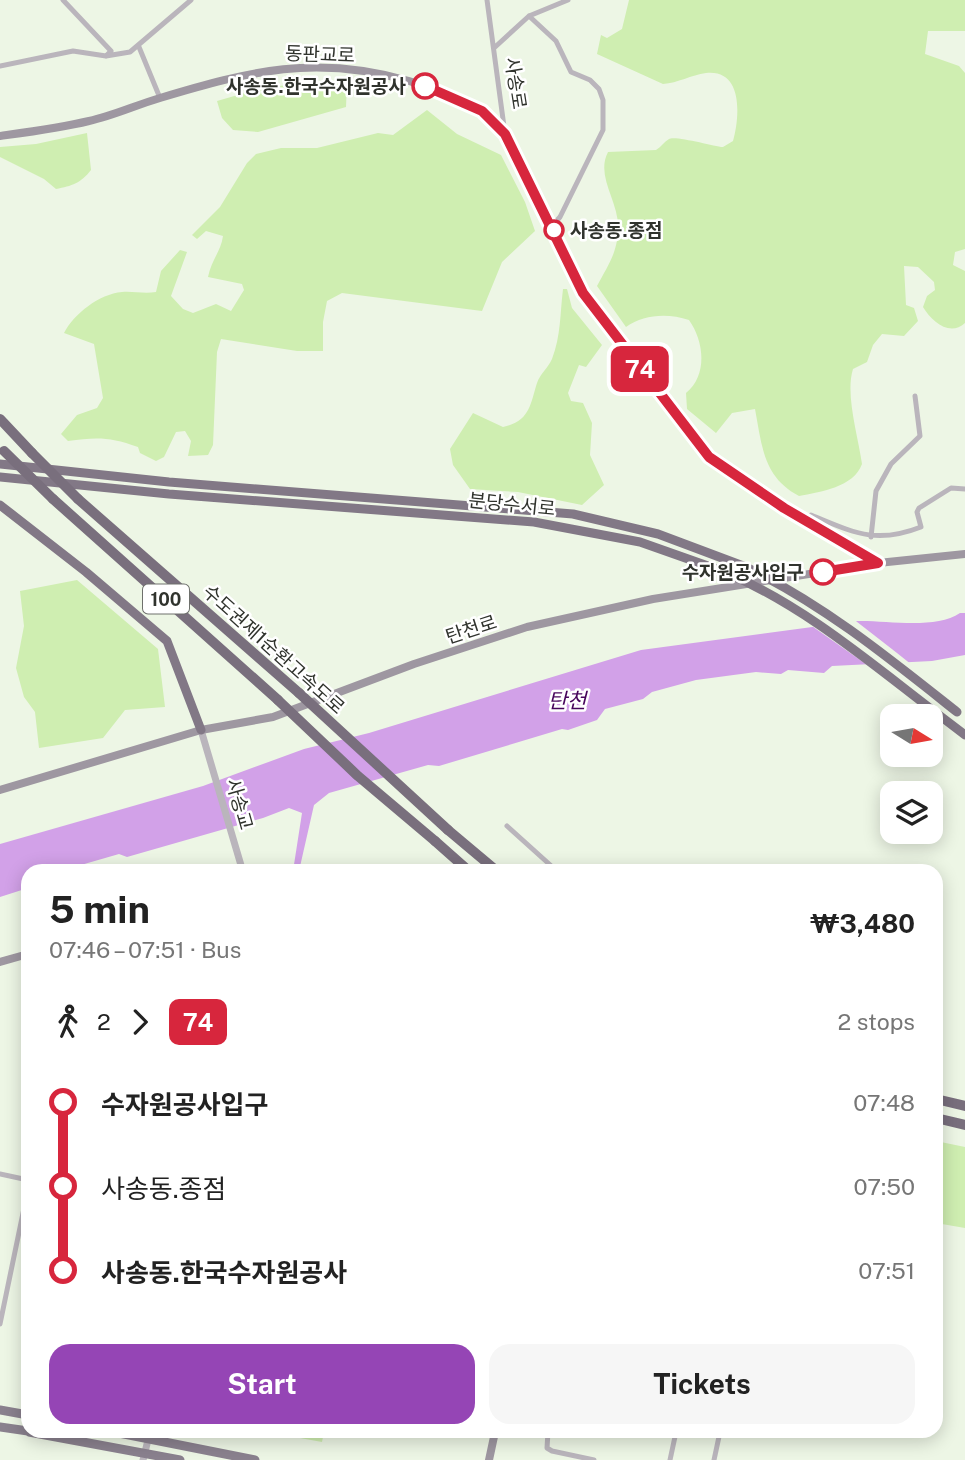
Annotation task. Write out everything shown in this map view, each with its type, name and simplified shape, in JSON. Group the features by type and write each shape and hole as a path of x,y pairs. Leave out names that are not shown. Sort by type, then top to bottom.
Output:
{"highway":[{"name":"수도권제1순환고속도로","path":"0,419 78,499 488,864"},
{"name":"수도권제1순환고속도로","path":"2,449 52,499 278,700 358,776 461,864"},
{"name":"분당수서로","path":"0,464 169,482 573,514 658,534 746,567 789,588 839,620 961,715"},
{"name":"분당수서로","path":"0,477 534,522 622,537 724,572 760,588 816,621 965,735"},
{"path":"0,505 86,572 167,641 201,730"},
{"path":"943,1101 965,1106"},
{"path":"943,1120 965,1125"}],"main road":[{"name":"동판교로","path":"0,136 90,121 160,98 278,68 345,68 385,74 433,88 482,111 505,134"},
{"name":"탄천로","path":"0,790 201,730 273,718 414,664 527,627 653,599 878,563 965,554"},
{"path":"0,962 21,956"},
{"path":"0,1410 21,1414"},
{"path":"0,1427 21,1430"},
{"path":"60,1438 144,1456 180,1460"},
{"path":"157,1438 255,1460"},
{"path":"489,1460 494,1438"}],"street":[{"path":"63,0 111,51 106,56"},
{"path":"0,66 73,51 106,56 130,52 191,0"},
{"name":"사송로","path":"487,0 505,134 583,293 594,309 709,457 784,508 878,563"},
{"path":"494,48 529,16 568,0"},
{"path":"529,16 556,41 572,72 590,80 599,89 603,100 603,130 560,217 552,226"},
{"path":"139,47 160,98"},
{"path":"871,537 876,491 891,464 919,439 915,396"},
{"path":"811,515 871,537 918,529 921,523 917,512 919,508 951,488 960,486 965,489"},
{"name":"사송교","path":"201,730 241,864"},
{"path":"507,827 549,864"},
{"path":"0,1174 21,1178"},
{"path":"0,1324 21,1223"},
{"path":"144,1456 148,1438"},
{"path":"548,1438 547,1448 552,1451 594,1460"},
{"path":"670,1460 675,1438"},
{"path":"714,1460 719,1438"}],"green space":[{"path":"629,0 965,0 965,31 928,31 925,54 959,66 965,73 965,249 955,252 953,265 965,271 965,323 953,329 942,326 931,318 923,307 927,296 935,290 934,282 918,267 904,266 906,305 914,308 918,321 904,336 882,334 873,345 867,362 853,369 851,403 862,464 852,478 835,487 799,496 778,480 766,459 755,409 732,413 716,433 687,409 686,393 693,386 701,368 698,338 689,320 656,316 640,319 626,327 597,286 614,253 618,230 618,220 604,171 608,152 656,150 672,138 723,147 733,141 737,119 736,96 727,78 706,73 663,84 597,54 601,35 607,38 622,29"},
{"path":"347,83 346,107 258,132 233,130 222,118 217,101 265,87"},
{"path":"427,110 457,134 501,155 525,202 535,231 502,262 482,311 342,293 327,301 323,322 323,351 297,351 221,339 217,352 213,445 208,455 188,456 191,441 185,431 176,432 164,457 156,461 140,453 138,447 128,444 103,439 68,441 61,434 77,415 97,408 103,398 94,344 64,333 88,306 113,294 156,292 161,271 180,250 187,252 171,296 183,309 193,313 216,304 231,311 244,290 242,284 208,277 223,236 206,231 197,239 192,235 220,207 247,163 256,154 281,148 317,148 378,133 393,135"},
{"path":"87,133 91,170 80,181 67,187 56,189 44,179 0,157 0,147 36,144"},
{"path":"563,289 567,289 572,308 602,345 586,367 579,365 568,393 571,401 583,403 592,423 590,455 604,485 582,505 518,492 470,489 453,465 450,449 473,413 503,427 519,421 524,416 538,380 555,350"},
{"path":"77,580 158,649 165,707 125,710 103,738 39,748 35,712 24,697 16,668 24,626 20,591"},
{"path":"943,1142 965,1147 965,1228 943,1224"},
{"path":"300,1438 323,1438 322,1442"}],"water":[{"name":"탄천","path":"965,613 965,655 932,661 832,666 824,673 788,670 781,674 756,672 696,680 605,709 597,720 568,730 562,729 439,766 428,765 329,793 314,805 301,864 294,864 302,813 289,808 127,857 119,854 84,864 21,864 21,890 0,897 0,844 203,786 304,749 369,733 641,650 857,621 924,623"}],"pier":[{"path":"852,618 912,665 870,667 809,624"}],"bus line":[{"name":"74","path":"425,86 482,111 505,134 541,201 583,293 709,457 733,476 784,508 878,563 823,572"}],"place":[{"name":"사송동.한국수자원공사","path":"425,86"},
{"name":"사송동.종점","path":"554,230"},
{"name":"수자원공사입구","path":"823,572"}]}
